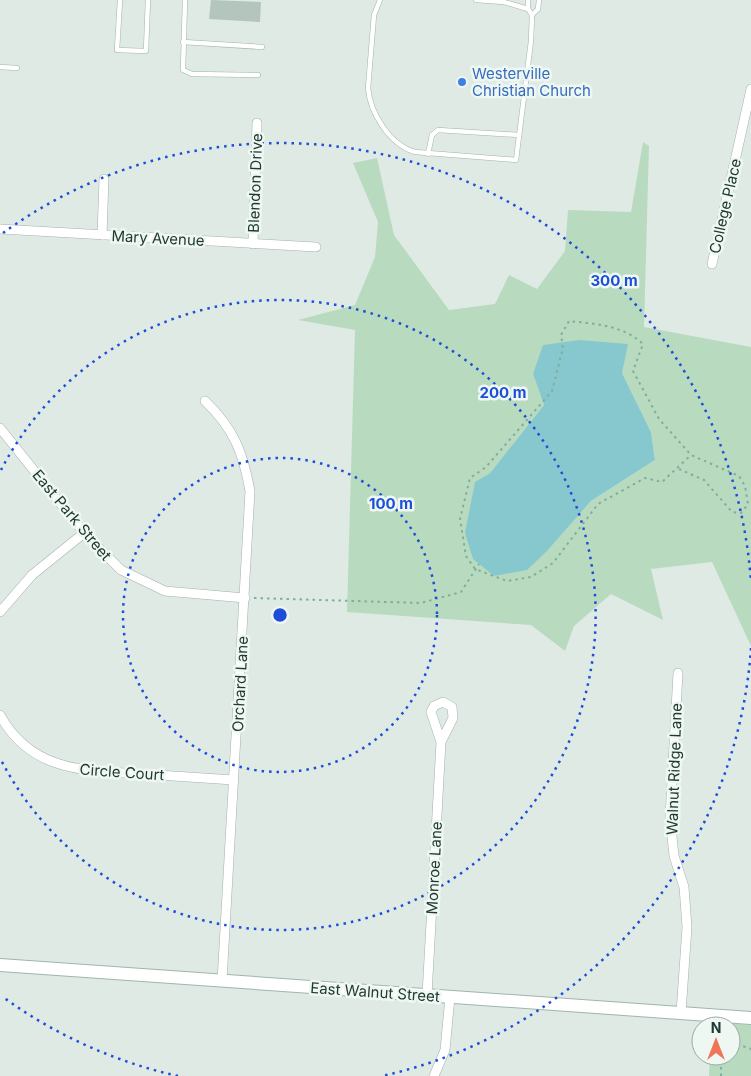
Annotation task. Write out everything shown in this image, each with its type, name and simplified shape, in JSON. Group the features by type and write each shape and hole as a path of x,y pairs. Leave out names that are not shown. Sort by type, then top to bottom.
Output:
{"main road":[{"name":"East Walnut Street","path":"0,966 751,1018"}],"street":[{"name":"College Place","path":"712,264 751,89"},
{"name":"Blendon Drive","path":"253,244 258,123"},
{"path":"102,235 104,179"},
{"name":"Mary Avenue","path":"0,229 316,247"},
{"name":"Orchard Lane","path":"205,401 220,416 235,436 245,463 250,491 222,981"},
{"name":"East Park Street","path":"0,428 84,532 121,570 149,585 180,594 245,598"},
{"path":"0,612 32,575 84,532"},
{"name":"Walnut Ridge Lane","path":"678,673 670,817 674,856 684,887 688,928 681,1012"},
{"name":"Circle Court","path":"0,715 16,738 30,751 53,763 82,771 234,780"},
{"name":"Monroe Lane","path":"427,995 441,742"},
{"path":"434,1076 446,1050 450,997"}],"lane":[{"path":"120,0 117,50 146,51 148,0"},
{"path":"185,0 183,70 192,74 258,75"},
{"path":"380,0 374,15 369,98 388,133 402,149 428,154 516,160 531,41 532,15 528,9 528,0"},
{"path":"476,0 504,2 528,9"},
{"path":"532,15 538,9 539,0"},
{"path":"183,42 262,47"},
{"path":"0,67 17,68"},
{"path":"428,154 432,135 438,130 519,135"}],"path":[{"path":"679,469 704,480 732,512 741,513 748,504 745,486 739,476 691,455 658,419 633,371 643,344 634,335 601,324 569,321 561,335 563,348 552,390 486,467 470,478 460,519 466,556 475,569 507,581 531,577 553,563 598,504 645,478 662,482 691,455"},
{"path":"245,598 421,603 461,592 479,564"}],"green space":[{"path":"643,142 649,146 644,327 751,347 751,646 712,562 651,569 663,620 611,594 574,626 565,651 531,625 347,612 355,330 298,320 355,305 375,257 378,222 353,163 377,158 394,235 449,310 495,304 509,275 537,289 565,251 568,210 631,212","holes":["622,373 651,432 655,460 591,501 548,550 475,483 490,473 544,405 533,374"]},
{"path":"741,1024 751,1025 751,1076 709,1076 710,1066 741,1066"}],"water":[{"path":"579,340 628,344 622,373 651,432 655,460 591,501 548,550 527,570 494,576 473,559 465,533 475,482 490,473 544,405 533,374 543,345"}],"building":[{"path":"211,0 261,2 260,22 209,19"}],"place":[{"name":"Westerville Christian Church","path":"462,82"}]}
